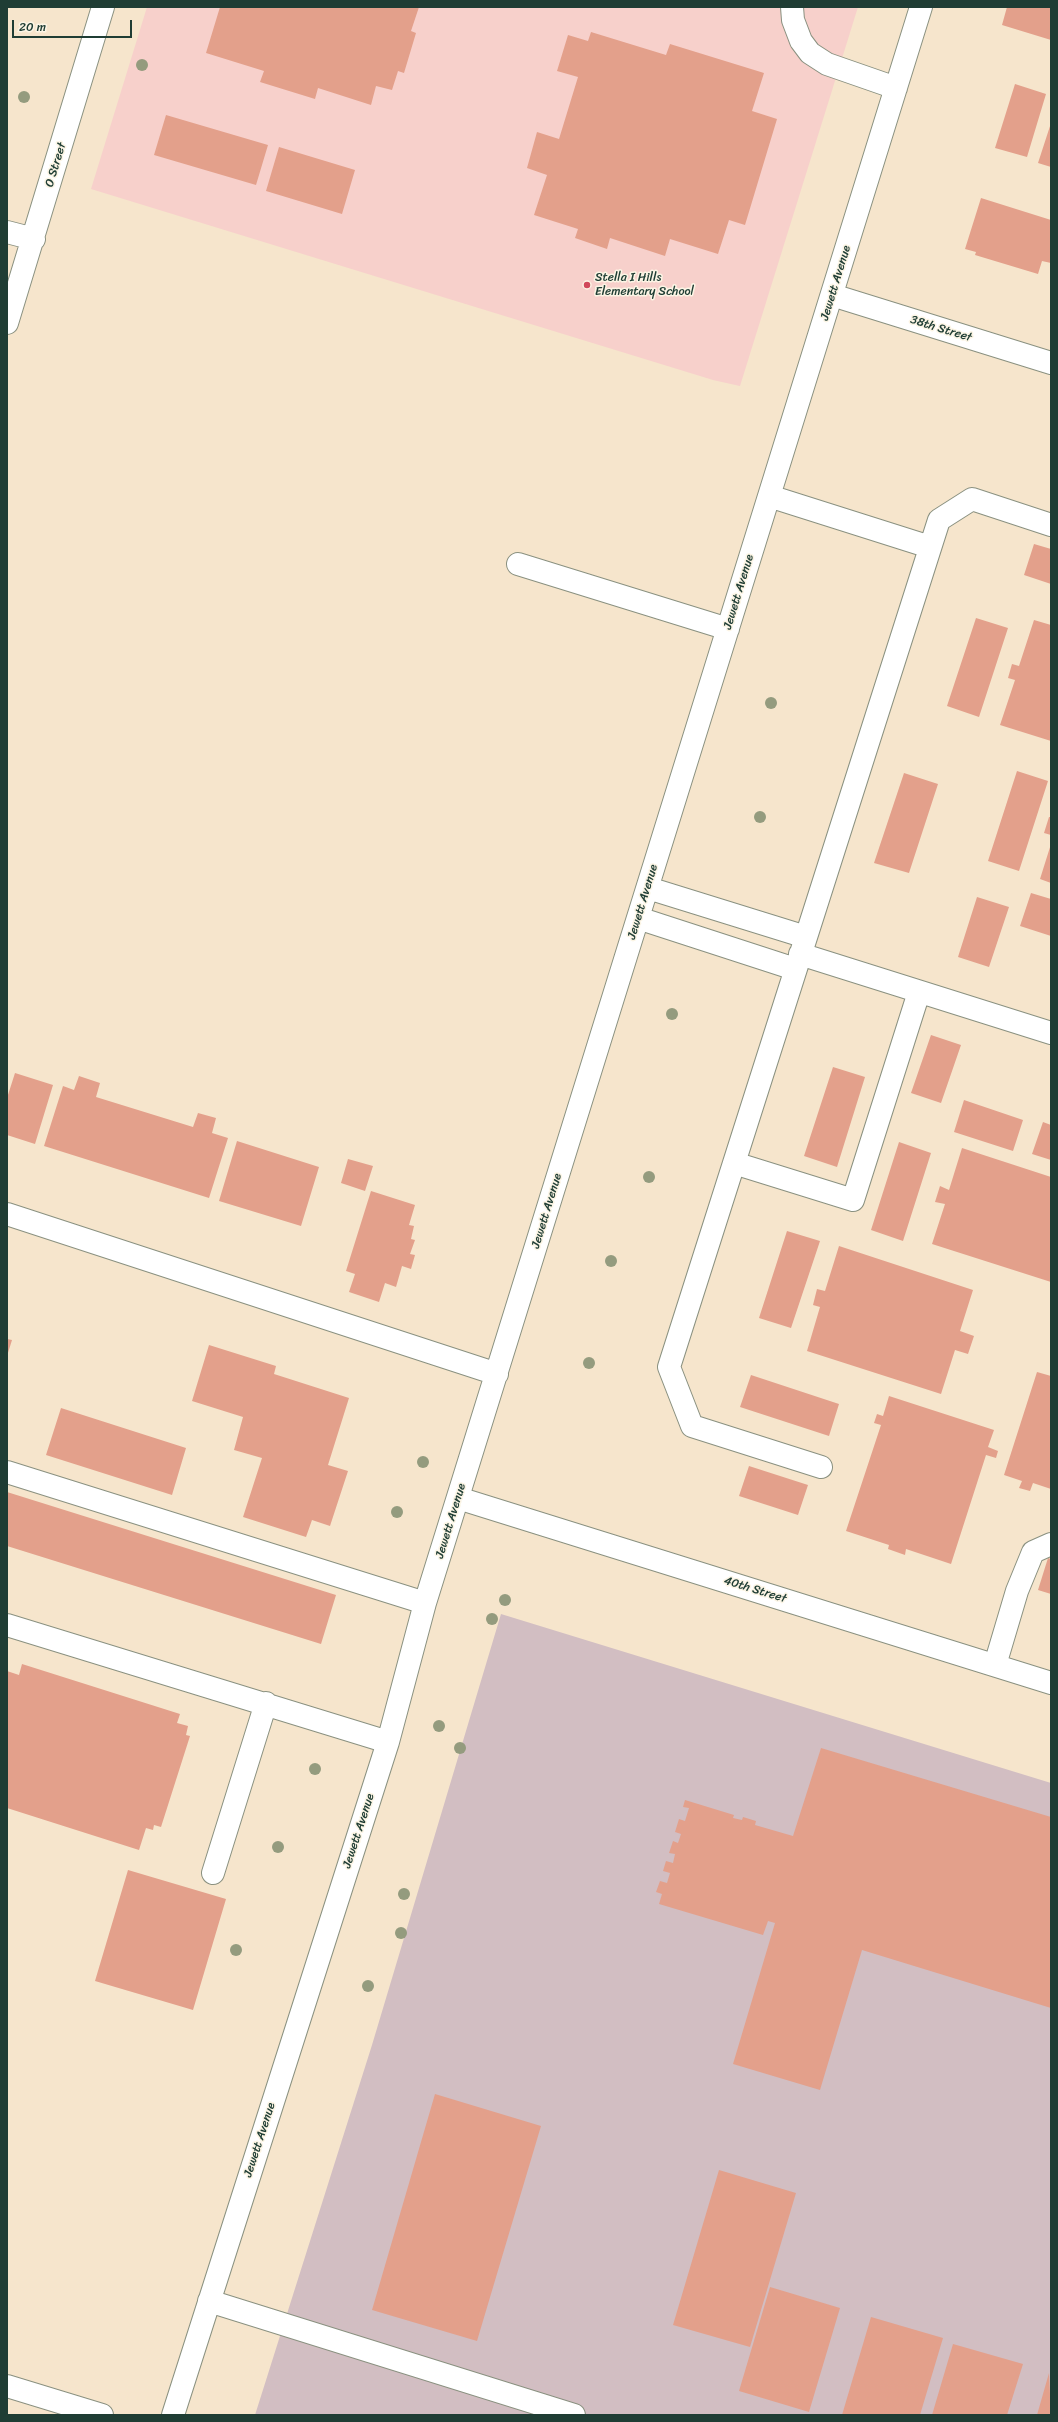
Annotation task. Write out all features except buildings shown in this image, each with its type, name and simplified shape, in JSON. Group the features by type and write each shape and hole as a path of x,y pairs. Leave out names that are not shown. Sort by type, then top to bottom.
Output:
{"street":[{"name":"O Street","path":"7,323 34,239 103,7"},
{"path":"792,7 792,20 801,41 810,53 827,64 896,88"},
{"name":"Jewett Avenue","path":"173,2415 388,1742 425,1603 921,7"},
{"path":"7,232 34,239"},
{"name":"38th Street","path":"832,295 1051,363"},
{"path":"769,496 930,547"},
{"path":"821,1467 692,1426 669,1368 939,520 972,499 1051,525"},
{"path":"518,564 728,630"},
{"path":"648,888 800,953 1051,1033"},
{"path":"638,918 800,953"},
{"path":"734,1163 853,1200 919,992"},
{"path":"7,1214 497,1374"},
{"path":"7,1472 425,1603"},
{"name":"40th Street","path":"458,1498 1051,1683"},
{"path":"995,1665 1032,1552 1051,1544"},
{"path":"7,1625 388,1742"},
{"path":"213,1874 266,1704"},
{"path":"209,2301 574,2415"},
{"path":"7,2386 102,2415"}],"shaded area":[{"name":"Stella I Hills Elementary School","path":"147,7 858,7 740,386 713,380 91,189"},
{"path":"501,1614 1051,1783 1051,2415 255,2415 372,2045"}],"place":[{"name":"Stella I Hills Elementary School","path":"587,285"}]}
